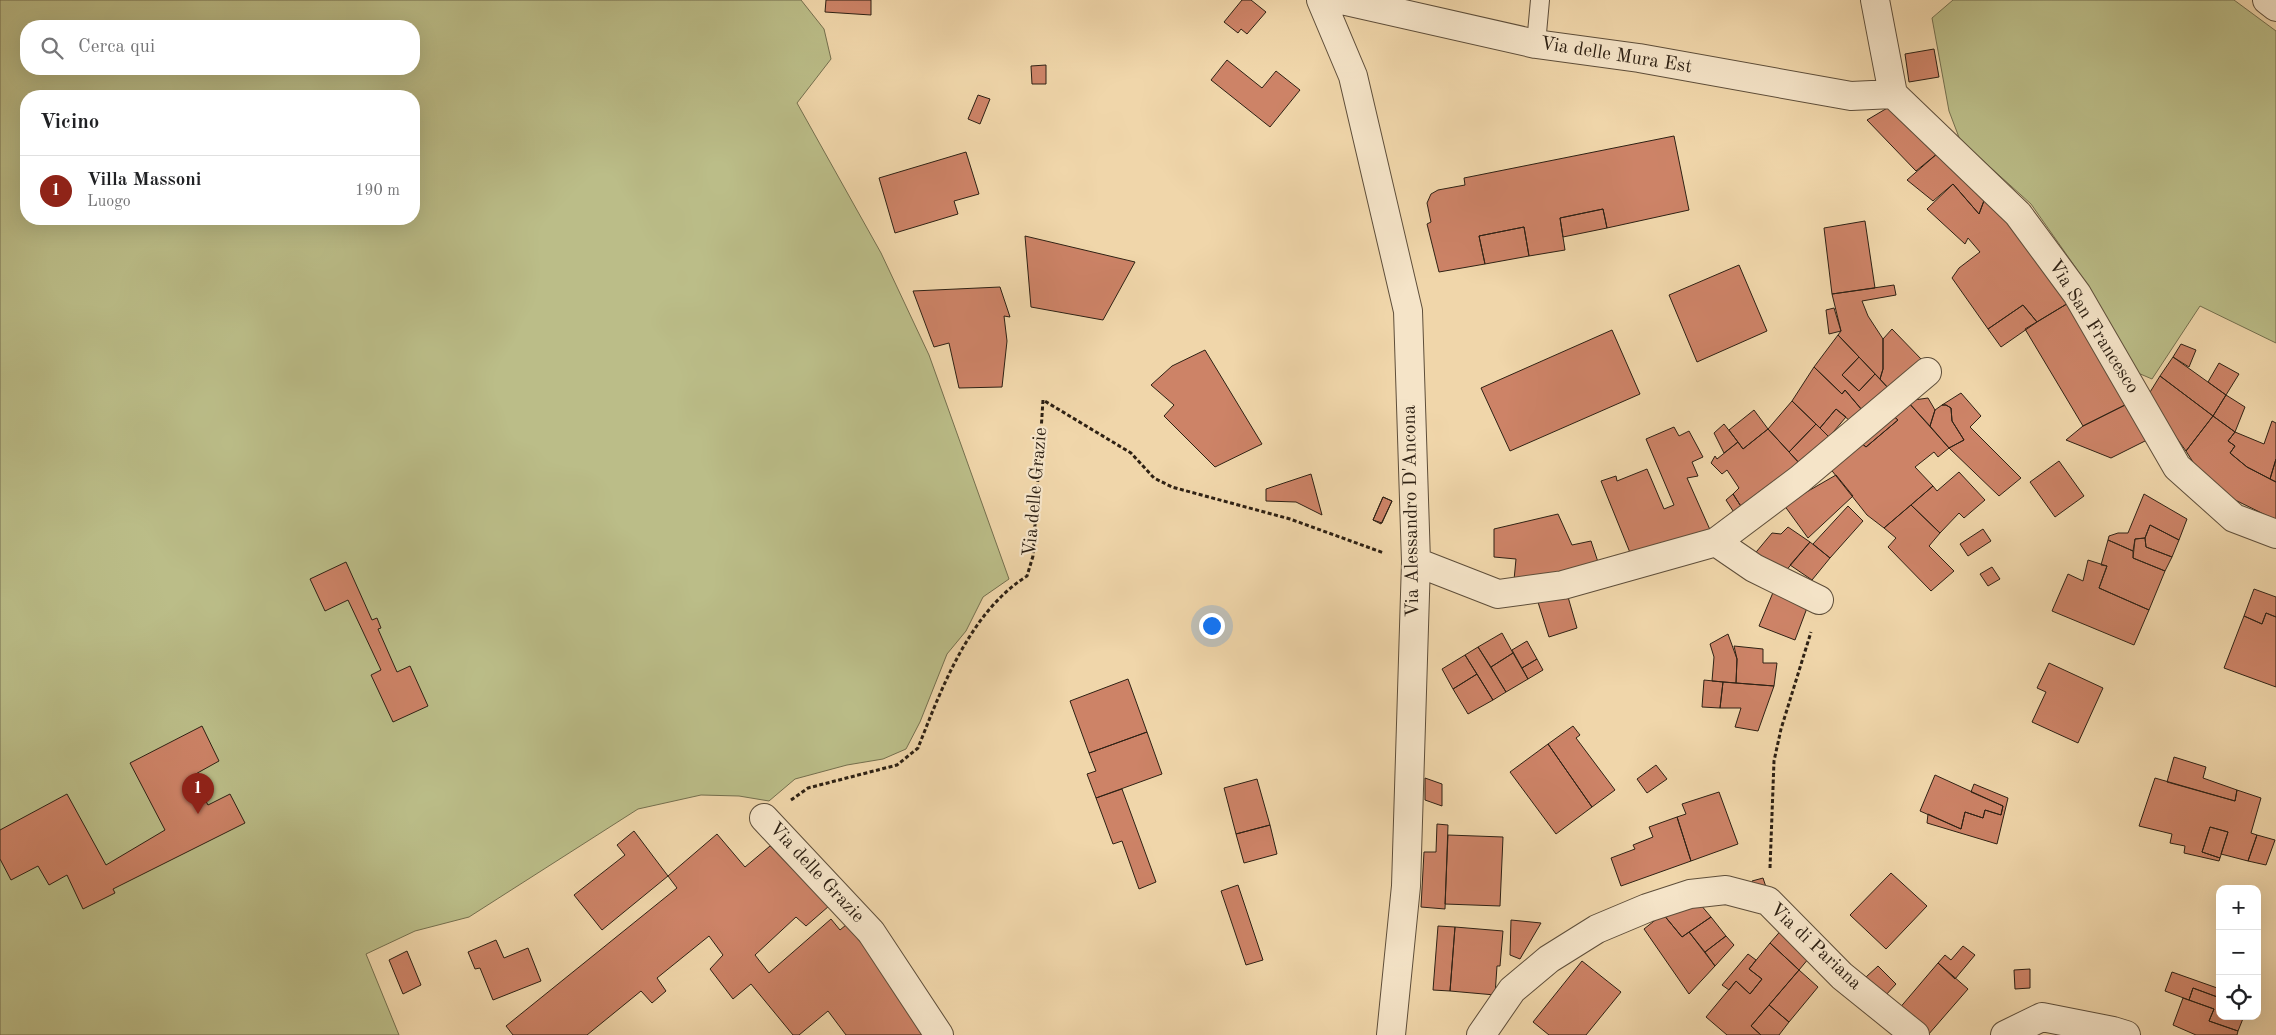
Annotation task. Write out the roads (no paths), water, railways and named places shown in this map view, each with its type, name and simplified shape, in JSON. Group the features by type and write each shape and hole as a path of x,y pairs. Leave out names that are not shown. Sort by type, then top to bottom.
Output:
{"street":[{"name":"Via Alessandro D'Ancona","path":"1320,0 1353,76 1408,311 1416,562 1406,886 1391,1035"},
{"name":"Via delle Mura Est","path":"1342,0 1536,44 1639,58 1851,96 1893,94"},
{"path":"1875,0 1893,94"},
{"path":"2267,0 2276,6"},
{"name":"Via San Francesco","path":"1893,94 2018,214 2077,294 2177,467 2234,518 2276,534"},
{"path":"1416,562 1498,594 1563,585 1716,542 1800,480 1928,372"},
{"path":"1716,542 1754,568 1819,600"},
{"name":"Via delle Grazie","path":"764,818 871,932 939,1035"},
{"name":"Via di Pariana","path":"1481,1035 1512,990 1549,959 1597,929 1647,908 1690,894 1726,890 1768,901 1842,976 1915,1035"},
{"path":"2005,1035 2042,1017 2126,1035"}],"lane":[{"path":"1536,44 1540,0"}],"place":[{"name":"Villa Massoni","path":"198,814"}]}
